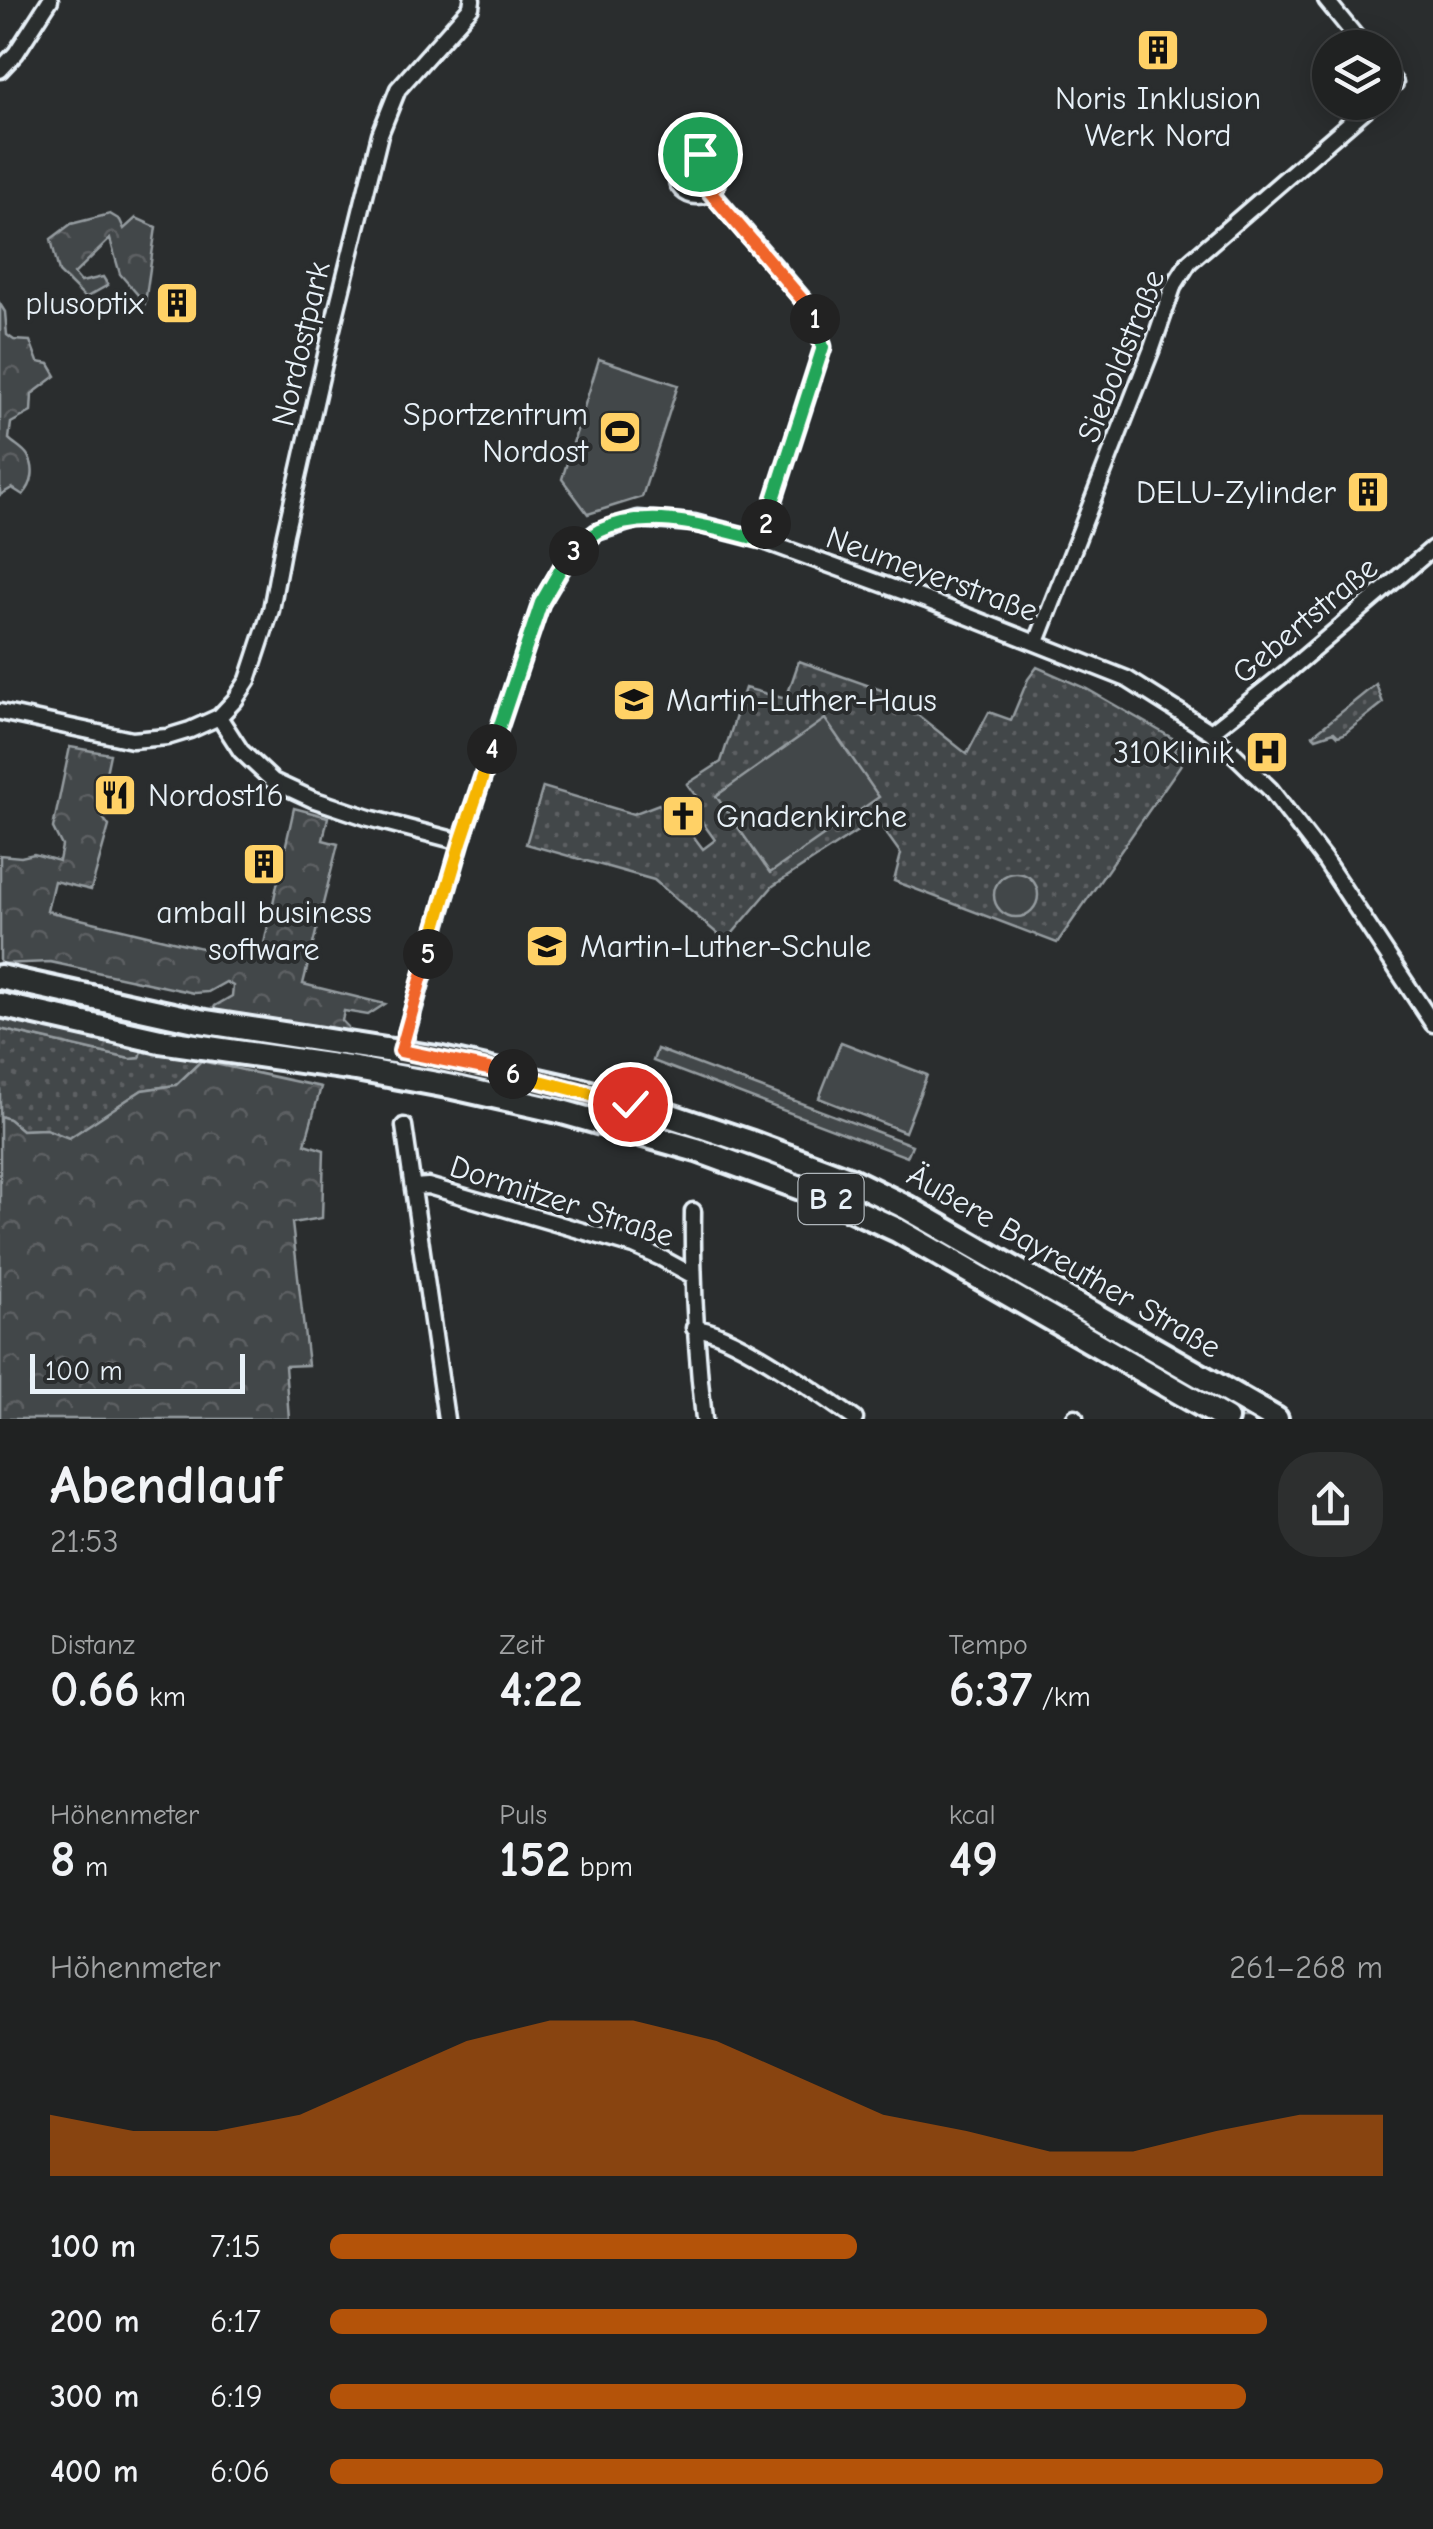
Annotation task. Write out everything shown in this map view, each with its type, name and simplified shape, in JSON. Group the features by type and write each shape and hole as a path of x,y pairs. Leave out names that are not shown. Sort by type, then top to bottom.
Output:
{"main road":[{"name":"Äußere Bayreuther Straße","path":"0,977 200,1021 401,1051 527,1077 630,1104 752,1143 850,1180 940,1224 1276,1419"},
{"name":"Äußere Bayreuther Straße","path":"0,1005 160,1042 396,1076 556,1110 697,1150 826,1197 897,1230 1226,1419"}],"street":[{"path":"0,70 16,53 50,0"},
{"name":"Nordostpark","path":"0,712 132,740 167,738 218,717 235,700 248,680 271,610 323,367 380,134 398,89 470,8 472,0"},
{"path":"1326,0 1350,30"},
{"name":"Sieboldstraße","path":"1036,642 1173,287 1189,262 1353,120"},
{"path":"710,192 812,311 823,347 761,540"},
{"name":"Neumeyerstraße","path":"396,1076 461,842 541,603 568,556 597,532 638,519 694,523 761,540 1036,642 1127,679 1211,732 1270,789 1324,859 1433,1024"},
{"name":"Gebertstraße","path":"1211,732 1433,548"},
{"path":"218,717 241,751 273,781 369,818 461,842"},
{"path":"404,1126 446,1419"},
{"name":"Dormitzer Straße","path":"414,1187 428,1186 634,1246 692,1275"},
{"path":"693,1211 694,1328 704,1419"},
{"path":"694,1328 712,1331 743,1348 855,1419"}],"green space":[{"path":"110,214 120,220 124,229 136,218 156,227 145,303 120,274 110,239 74,274 81,282 103,277 108,285 85,298 59,272 51,239 71,224"},
{"path":"0,304 5,312 7,335 14,340 30,341 38,362 49,364 56,376 32,394 31,412 11,423 9,439 26,454 33,471 23,495 12,488 0,495"},
{"name":"Sportzentrum Nordost","path":"599,359 678,385 642,497 588,514 562,479"},
{"path":"799,661 890,693 967,754 989,712 1011,720 1037,667 1087,689 1179,742 1174,752 1184,760 1057,943 894,881 901,854 876,819 773,886 726,941 654,880 526,844 543,787 633,814 659,804 675,826 682,821 703,849 715,840 695,812 703,806 687,784 721,762 745,688 786,699"},
{"path":"1376,684 1383,703 1344,734 1338,736 1334,732 1316,738 1313,735"},
{"path":"825,719 879,797 770,873 716,796"},
{"path":"70,747 110,754 98,811 109,826 91,890 54,881 47,911 260,962 294,808 328,817 323,840 338,844 303,984 385,1004 368,1015 344,1011 342,1021 348,1031 339,1036 212,1012 232,996 233,986 226,982 208,992 194,993 50,962 0,964 0,855 34,854 59,861 62,846 53,828"},
{"path":"1016,873 1032,879 1038,895 1032,911 1016,917 1000,911 994,895 1000,879"},
{"path":"0,984 306,1048 182,1037 0,998"},
{"path":"0,1016 142,1050 140,1058 130,1059 0,1029"},
{"path":"0,1029 130,1059 140,1058 142,1050 201,1061 176,1085 142,1090 69,1139 46,1129 22,1130 0,1116"},
{"path":"841,1042 927,1075 905,1132 819,1098"},
{"path":"657,1049 912,1145 907,1157 653,1061"},
{"path":"201,1061 321,1087 305,1144 324,1150 322,1218 292,1223 308,1365 285,1366 289,1419 0,1419 0,1116 22,1130 46,1129 69,1138 142,1090 176,1085"},
{"path":"443,1066 660,1120 872,1198 1261,1419 1241,1419 933,1242 866,1208 441,1077"}],"place":[{"name":"Noris Inklusion Werk Nord","path":"1158,50"},
{"name":"plusoptix","path":"177,303"},
{"name":"Sportzentrum Nordost","path":"620,432"},
{"name":"DELU-Zylinder","path":"1368,492"},
{"name":"Martin-Luther-Haus","path":"634,700"},
{"name":"310Klinik","path":"1267,752"},
{"name":"Nordost16","path":"115,795"},
{"name":"Gnadenkirche","path":"683,816"},
{"name":"amball business software","path":"264,864"},
{"name":"Martin-Luther-Schule","path":"547,946"}],"route":[{"path":"630,1104 527,1077 401,1051 461,842 541,603 568,556 597,532 638,519 694,523 761,540 823,347 812,311 710,192 719,178 718,169 710,158 700,154"}]}
